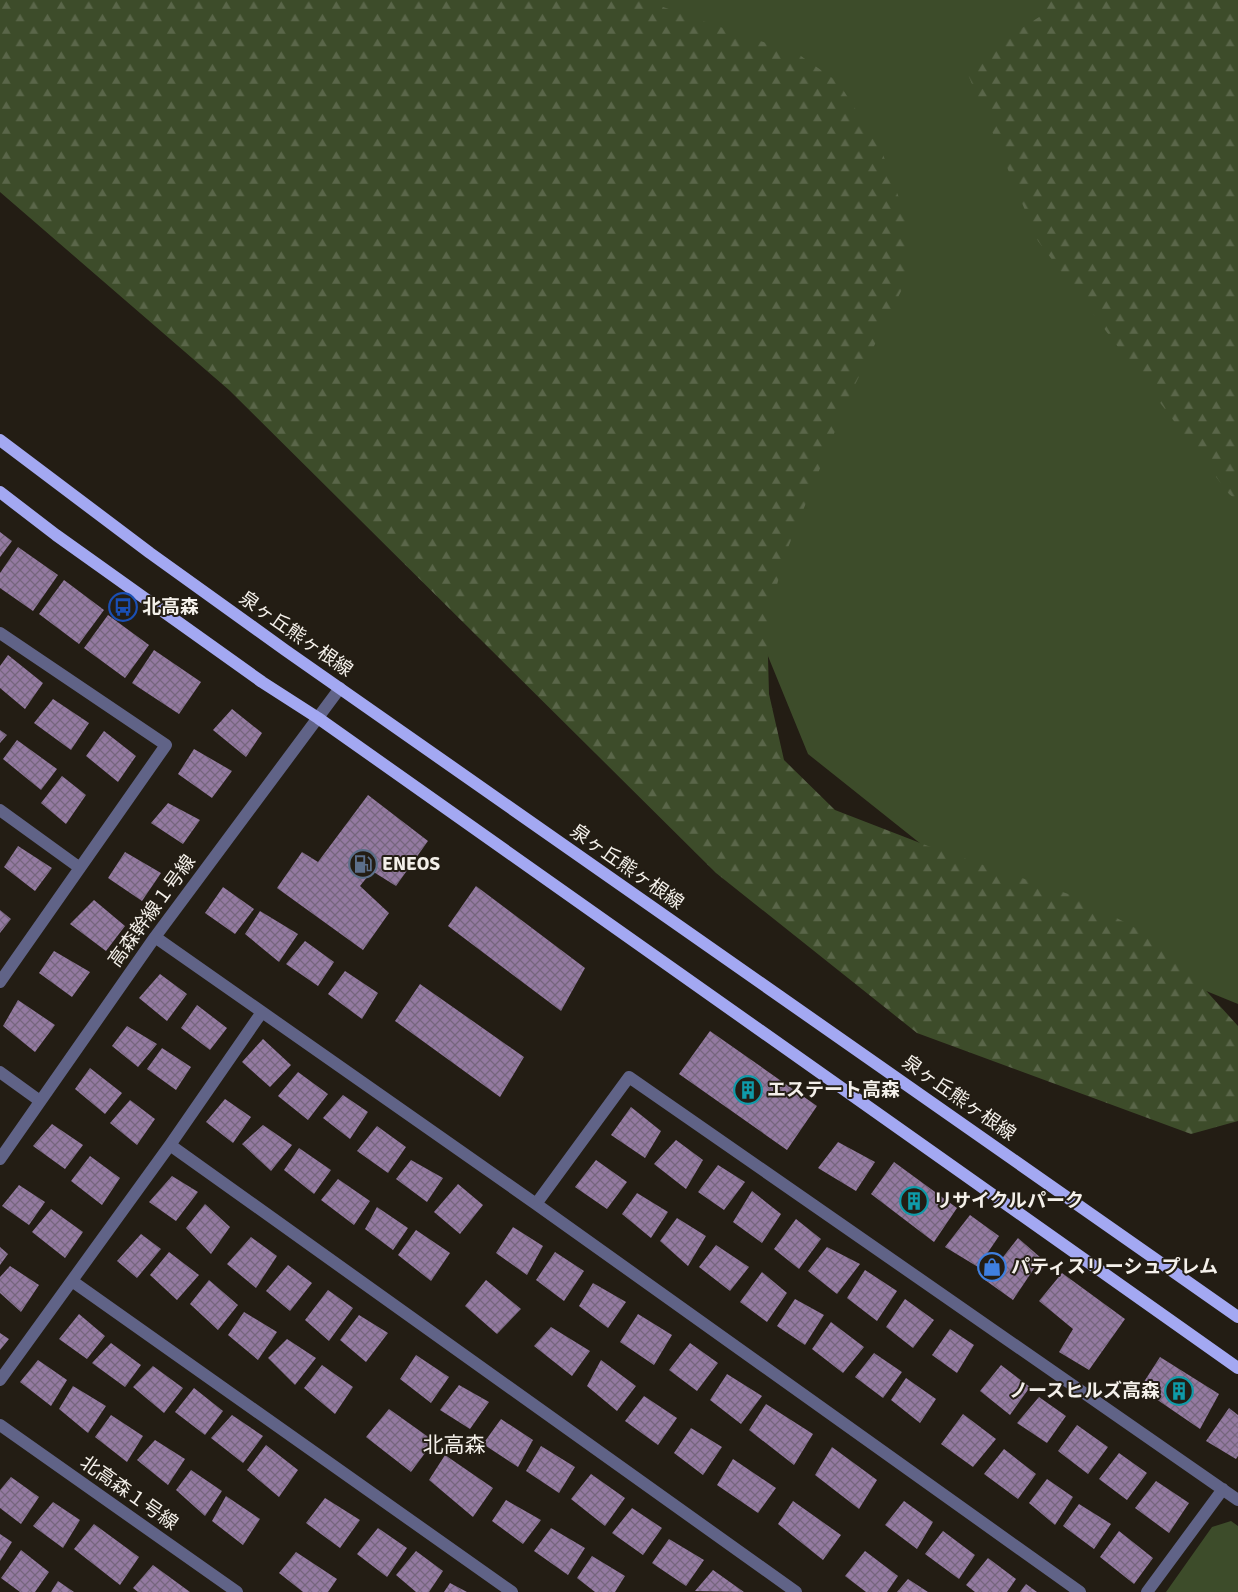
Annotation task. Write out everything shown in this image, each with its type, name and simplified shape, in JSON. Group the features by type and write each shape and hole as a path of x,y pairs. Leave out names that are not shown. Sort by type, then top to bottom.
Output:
{"main road":[{"name":"泉ヶ丘熊ヶ根線","path":"0,440 150,553 340,688 1238,1317"},
{"path":"0,492 56,536 262,682 318,718 1238,1368"}],"street":[{"path":"0,633 166,745 0,982"},
{"name":"高森幹線１号線","path":"0,1159 155,937 340,688"},
{"path":"0,810 80,868"},
{"path":"155,937 536,1204 1080,1592"},
{"path":"0,1380 170,1145 262,1012"},
{"path":"0,1072 40,1101"},
{"path":"536,1204 630,1077 1238,1500"},
{"path":"170,1145 796,1592"},
{"path":"72,1281 512,1592"},
{"name":"北高森１号線","path":"0,1425 237,1592"},
{"path":"1147,1592 1223,1489"}],"green space":[{"path":"0,0 643,0 798,54 838,82 881,149 906,217 905,283 848,399 785,555 767,622 769,694 784,760 835,810 928,846 1077,897 1162,942 1238,1026 1238,1121 1191,1134 917,1033 716,873 229,390 0,192"},
{"path":"401,0 1238,0 1238,1004 1000,907 808,754 684,451"},
{"path":"1042,0 1238,0 1238,501 1229,494 1038,241 964,65 1047,12"},
{"path":"1231,1521 1238,1526 1238,1592 1166,1592 1212,1527"}],"building":[{"path":"0,532 12,541 0,557"},
{"path":"18,547 58,575 33,611 0,588 0,573"},
{"path":"64,580 104,610 79,644 39,614"},
{"path":"108,615 149,645 125,678 84,648"},
{"path":"154,650 201,682 179,714 132,683"},
{"path":"8,655 43,683 25,709 0,688 0,666"},
{"path":"53,699 89,723 71,750 34,723"},
{"path":"232,709 262,733 246,757 213,730"},
{"path":"0,730 7,735 0,743"},
{"path":"104,731 136,756 118,782 86,756"},
{"path":"17,740 57,769 41,790 3,759"},
{"path":"194,749 232,771 212,798 178,774"},
{"path":"62,776 86,795 66,824 41,803"},
{"path":"368,795 428,841 396,886 372,871 360,886 389,913 363,950 277,888 302,852 318,862"},
{"path":"168,803 200,820 183,844 151,823"},
{"path":"18,846 52,868 35,891 4,867"},
{"path":"125,852 161,873 142,901 108,878"},
{"path":"476,886 585,968 561,1011 448,926"},
{"path":"223,887 254,909 235,934 205,913"},
{"path":"94,900 125,926 106,951 70,924"},
{"path":"0,910 11,919 0,933"},
{"path":"260,911 298,934 279,962 245,934"},
{"path":"305,941 334,962 318,986 286,964"},
{"path":"54,951 90,972 72,997 39,973"},
{"path":"345,971 378,993 362,1019 328,994"},
{"path":"160,974 187,994 167,1021 139,998"},
{"path":"420,984 524,1057 500,1097 395,1021"},
{"path":"18,1000 55,1025 35,1052 3,1026"},
{"path":"197,1005 227,1028 210,1050 181,1028"},
{"path":"127,1026 157,1044 138,1067 112,1046"},
{"name":"エステート高森","path":"710,1031 817,1106 787,1150 679,1074"},
{"path":"263,1039 291,1065 270,1087 242,1062"},
{"path":"162,1048 191,1067 176,1090 147,1069"},
{"path":"90,1068 122,1093 105,1114 75,1089"},
{"path":"298,1072 328,1094 308,1120 278,1096"},
{"path":"343,1095 368,1112 350,1139 323,1118"},
{"path":"225,1099 251,1117 233,1143 206,1122"},
{"path":"130,1100 155,1119 137,1145 110,1123"},
{"path":"631,1107 661,1131 645,1158 611,1135"},
{"path":"52,1124 83,1145 65,1169 33,1146"},
{"path":"263,1125 292,1145 271,1171 242,1144"},
{"path":"377,1126 406,1147 388,1173 357,1151"},
{"path":"676,1140 703,1160 686,1189 654,1164"},
{"path":"838,1142 875,1162 856,1191 818,1168"},
{"path":"299,1148 331,1170 314,1194 284,1170"},
{"path":"90,1156 120,1178 102,1205 71,1181"},
{"path":"411,1160 443,1178 427,1202 396,1179"},
{"path":"596,1160 627,1182 607,1209 575,1187"},
{"name":"リサイクルパーク","path":"894,1162 957,1208 934,1242 871,1194"},
{"path":"718,1165 745,1182 724,1210 698,1192"},
{"path":"172,1176 198,1192 176,1221 149,1202"},
{"path":"338,1179 370,1201 354,1225 321,1200"},
{"path":"458,1184 483,1205 460,1234 434,1212"},
{"path":"19,1185 45,1202 29,1225 2,1206"},
{"path":"752,1191 781,1214 762,1243 733,1222"},
{"path":"637,1193 668,1212 651,1238 622,1214"},
{"path":"205,1204 230,1227 211,1254 186,1228"},
{"path":"377,1207 408,1228 393,1250 365,1229"},
{"path":"51,1209 83,1232 65,1258 32,1232"},
{"path":"970,1215 999,1236 978,1267 945,1247"},
{"path":"677,1218 706,1236 688,1266 660,1241"},
{"path":"796,1219 821,1239 799,1269 774,1249"},
{"path":"513,1227 543,1246 527,1275 496,1253"},
{"path":"416,1230 450,1253 431,1281 398,1255"},
{"path":"141,1234 161,1249 137,1278 117,1261"},
{"path":"251,1237 277,1256 256,1288 227,1264"},
{"path":"1018,1238 1041,1258 1013,1300 985,1280"},
{"path":"716,1245 749,1267 730,1291 699,1267"},
{"path":"0,1247 8,1254 0,1265"},
{"path":"827,1247 860,1264 837,1294 808,1271"},
{"path":"169,1252 199,1275 177,1300 150,1275"},
{"path":"555,1252 584,1271 564,1301 536,1280"},
{"path":"288,1265 312,1283 290,1311 266,1291"},
{"path":"10,1266 39,1285 21,1312 0,1293 0,1277"},
{"path":"865,1270 897,1291 877,1321 847,1298"},
{"path":"762,1272 787,1293 767,1322 740,1302"},
{"path":"1062,1273 1125,1319 1089,1370 1059,1352 1073,1329 1039,1301"},
{"path":"209,1280 238,1305 218,1330 190,1304"},
{"path":"486,1280 521,1309 497,1334 465,1306"},
{"path":"593,1283 626,1302 608,1328 579,1306"},
{"path":"328,1290 353,1308 329,1341 305,1320"},
{"path":"795,1299 824,1315 805,1345 777,1326"},
{"path":"905,1299 934,1320 913,1348 886,1327"},
{"path":"244,1312 277,1332 258,1360 228,1335"},
{"path":"79,1314 105,1336 87,1359 59,1339"},
{"path":"638,1314 672,1335 654,1365 620,1342"},
{"path":"359,1315 388,1333 366,1362 340,1340"},
{"path":"831,1322 864,1347 843,1373 812,1349"},
{"path":"551,1327 590,1351 572,1376 534,1346"},
{"path":"950,1329 974,1345 957,1373 932,1355"},
{"path":"0,1333 9,1339 0,1350"},
{"path":"287,1339 316,1358 295,1385 268,1358"},
{"path":"111,1343 141,1365 125,1387 92,1363"},
{"path":"690,1343 718,1363 697,1391 669,1370"},
{"path":"874,1353 902,1372 883,1398 855,1377"},
{"path":"416,1355 449,1377 431,1403 400,1379"},
{"name":"ノースヒルズ高森","path":"1160,1357 1219,1394 1200,1429 1140,1388"},
{"path":"38,1360 67,1380 51,1406 20,1382"},
{"path":"601,1360 636,1386 617,1411 587,1386"},
{"path":"322,1365 353,1387 335,1414 304,1388"},
{"path":"1001,1365 1030,1387 1010,1415 980,1391"},
{"path":"153,1366 183,1388 164,1413 133,1387"},
{"path":"727,1374 762,1396 741,1424 710,1400"},
{"path":"906,1378 936,1399 920,1423 891,1400"},
{"path":"459,1385 489,1402 470,1429 440,1410"},
{"path":"73,1386 106,1406 88,1433 59,1409"},
{"path":"194,1388 223,1411 205,1435 175,1412"},
{"path":"644,1396 677,1418 658,1445 625,1421"},
{"path":"1039,1397 1066,1416 1047,1443 1017,1423"},
{"path":"766,1404 813,1434 794,1465 749,1430"},
{"path":"1229,1408 1238,1415 1238,1456 1236,1459 1206,1441"},
{"path":"389,1409 434,1441 411,1472 366,1437"},
{"path":"963,1414 996,1439 973,1467 941,1444"},
{"path":"111,1415 143,1436 127,1462 95,1437"},
{"path":"232,1415 263,1436 243,1463 211,1438"},
{"path":"501,1419 533,1440 518,1467 483,1444"},
{"path":"1077,1425 1108,1447 1088,1474 1058,1451"},
{"path":"691,1428 722,1447 703,1475 674,1453"},
{"path":"155,1440 185,1459 168,1485 137,1460"},
{"path":"266,1445 298,1470 279,1497 247,1470"},
{"path":"541,1446 575,1467 559,1493 526,1471"},
{"path":"832,1447 877,1480 859,1509 815,1475"},
{"path":"1004,1449 1036,1474 1018,1499 984,1474"},
{"path":"1119,1453 1147,1473 1127,1500 1099,1479"},
{"path":"445,1455 493,1488 473,1517 429,1480"},
{"path":"733,1459 776,1488 758,1513 717,1485"},
{"path":"191,1470 222,1491 205,1516 176,1490"},
{"path":"591,1474 625,1498 605,1526 571,1499"},
{"path":"11,1477 39,1497 21,1524 0,1508 0,1490"},
{"path":"1047,1479 1073,1497 1055,1525 1029,1503"},
{"path":"1156,1481 1189,1503 1169,1533 1135,1508"},
{"path":"226,1496 260,1519 243,1545 212,1521"},
{"path":"325,1498 360,1520 340,1548 306,1523"},
{"path":"506,1500 541,1520 523,1544 492,1521"},
{"path":"793,1501 841,1535 823,1560 778,1524"},
{"path":"904,1501 933,1522 917,1549 885,1525"},
{"path":"53,1502 80,1520 63,1548 33,1526"},
{"path":"1079,1504 1111,1524 1094,1549 1063,1526"},
{"path":"632,1508 662,1528 643,1555 612,1533"},
{"path":"94,1524 139,1557 120,1585 74,1549"},
{"path":"378,1528 407,1548 387,1577 357,1554"},
{"path":"551,1528 585,1548 568,1575 534,1551"},
{"path":"943,1531 975,1555 959,1579 925,1554"},
{"path":"1119,1531 1153,1558 1134,1584 1100,1557"},
{"path":"0,1534 12,1542 0,1561"},
{"path":"669,1539 704,1560 686,1586 652,1563"},
{"path":"21,1550 49,1572 35,1592 20,1592 1,1578"},
{"path":"416,1551 443,1571 429,1592 416,1592 396,1575"},
{"path":"865,1551 898,1576 887,1592 866,1592 845,1576"},
{"path":"296,1552 337,1579 328,1592 303,1592 279,1573"},
{"path":"592,1556 625,1576 615,1592 595,1592 577,1578"},
{"path":"988,1558 1016,1579 1007,1592 975,1592 966,1585"},
{"path":"153,1565 190,1592 138,1592 133,1588"},
{"path":"713,1570 744,1592 695,1591"},
{"path":"908,1579 928,1592 897,1592"},
{"path":"58,1581 74,1592 51,1592"},
{"path":"450,1583 467,1592 444,1592"},
{"path":"1026,1584 1037,1592 1020,1592"}],"place":[{"name":"北高森","path":"123,607"},
{"name":"ENEOS","path":"363,864"},
{"name":"エステート高森","path":"748,1090"},
{"name":"リサイクルパーク","path":"914,1201"},
{"name":"パティスリーシュプレム","path":"992,1267"},
{"name":"ノースヒルズ高森","path":"1179,1391"}],"district":[{"name":"北高森","path":"454,1445"}]}
